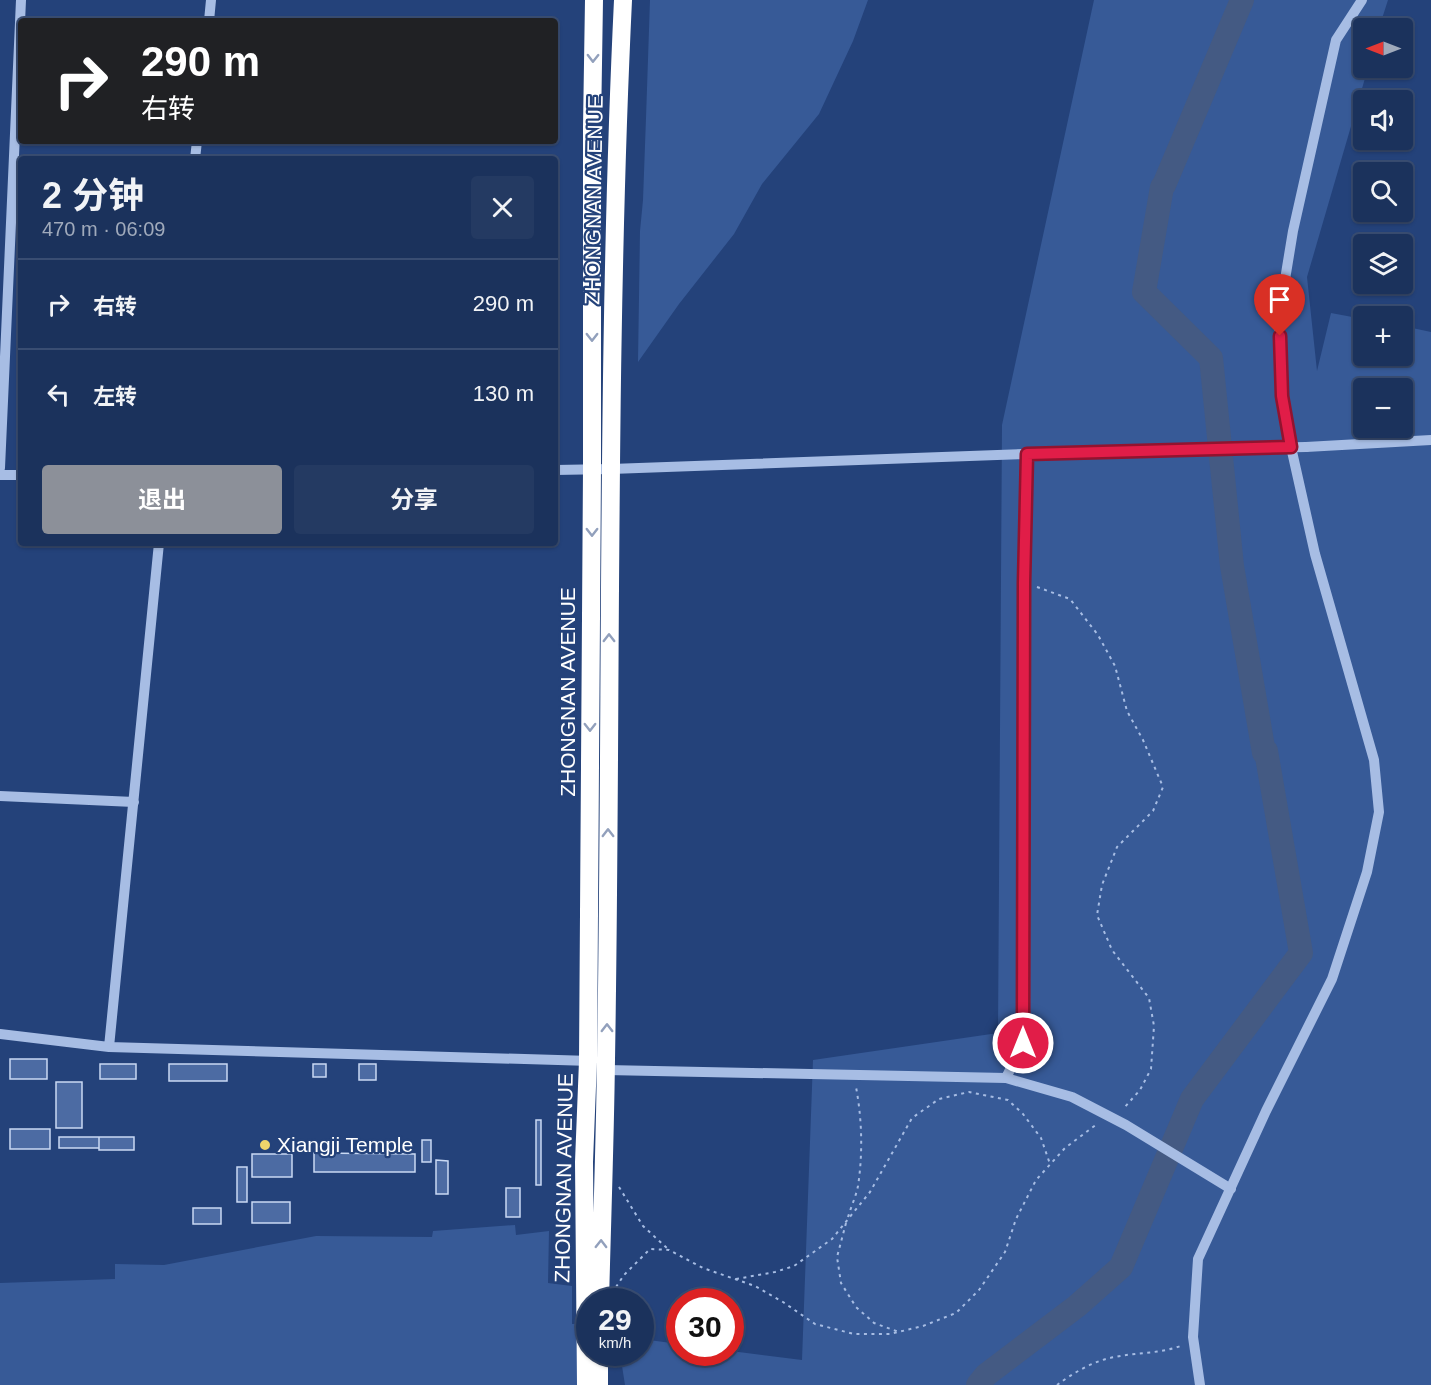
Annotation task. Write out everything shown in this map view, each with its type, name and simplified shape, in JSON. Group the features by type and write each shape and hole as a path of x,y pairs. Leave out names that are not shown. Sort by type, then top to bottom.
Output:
{"highway":[{"name":"ZHONGNAN AVENUE","path":"592,1380 584,1162 588,1061 594,0"},
{"name":"ZHONGNAN AVENUE","path":"606,1288 611,469 617,129 623,0"}],"street":[{"path":"20,18 21,0"},
{"path":"209,18 211,0"},
{"path":"1200,1385 1194,1341 1198,1259 1266,1111 1332,979 1367,872 1378,812 1374,760 1315,554 1291,447 1282,396 1279,316 1293,231 1336,40 1362,0"},
{"path":"0,468 18,67"},
{"path":"558,470 1106,451 1306,447 1431,440"},
{"path":"1006,1078 1023,1043 1024,583 1027,454"},
{"path":"0,475 18,475"},
{"path":"109,1047 159,546"},
{"path":"0,796 134,802"},
{"path":"0,1034 109,1047 588,1061 606,1066 1006,1078 1072,1097 1126,1125 1231,1189"}],"path":[{"path":"619,1186 643,1226 669,1250 703,1268 755,1286 815,1324 854,1334 890,1334 923,1326 956,1313 979,1290 1005,1252 1016,1219 1036,1180 1065,1148 1092,1126 1124,1108 1140,1090 1151,1069 1154,1026 1149,998 1112,950 1097,915 1102,885 1117,847 1153,811 1163,787 1143,740 1127,711 1115,666 1098,635 1070,600 1043,588 1024,583"},
{"path":"850,1075 857,1088 861,1152 857,1187 837,1257 841,1283 856,1307 874,1323 899,1332"},
{"path":"735,1279 794,1266 832,1239 870,1192 912,1118 939,1099 969,1092 1008,1100 1023,1114 1041,1138 1050,1164"},
{"path":"614,1288 650,1249 669,1250"},
{"path":"1057,1385 1074,1372 1113,1357 1170,1350 1194,1341"}],"shaded area":[{"path":"650,0 868,0 853,41 819,114 762,184 734,234 679,304 638,362 640,231"},
{"path":"1094,0 1388,0 1382,18 1353,18 1353,78 1365,78 1362,90 1353,90 1353,119 1307,277 1317,371 1331,313 1353,317 1353,366 1413,366 1413,328 1431,332 1431,1385 625,1385 622,1366 654,1366 654,1341 666,1342 666,1366 744,1366 744,1353 802,1360 813,1060 998,1033 1002,425"},
{"path":"515,1225 516,1235 549,1231 548,1283 572,1286 572,1324 576,1324 576,1366 597,1366 600,1385 0,1385 0,1283 115,1279 115,1264 164,1265 316,1236 432,1237 433,1231"}],"building":[{"path":"10,1059 47,1059 47,1079 10,1079"},
{"path":"100,1064 136,1064 136,1079 100,1079"},
{"path":"169,1064 227,1064 227,1081 169,1081"},
{"path":"313,1064 326,1064 326,1077 313,1077"},
{"path":"359,1064 376,1064 376,1080 359,1080"},
{"path":"56,1082 82,1082 82,1128 56,1128"},
{"path":"536,1120 541,1120 541,1185 536,1185"},
{"path":"10,1129 50,1129 50,1149 10,1149"},
{"path":"59,1137 99,1137 99,1148 59,1148"},
{"path":"99,1137 134,1137 134,1150 99,1150"},
{"path":"422,1140 431,1140 431,1162 422,1162"},
{"path":"314,1153 415,1154 415,1172 314,1172"},
{"path":"252,1154 292,1154 292,1177 252,1177"},
{"path":"436,1160 448,1161 448,1194 436,1194"},
{"path":"237,1167 247,1167 247,1202 237,1202"},
{"path":"506,1188 520,1188 520,1217 506,1217"},
{"path":"252,1202 290,1202 290,1223 252,1223"},
{"path":"193,1208 221,1208 221,1224 193,1224"}],"waterway":[{"path":"978,1385 986,1375 1077,1306 1121,1267 1192,1099 1301,953 1232,566 1211,358 1144,292 1162,187 1242,0"}],"place":[{"name":"Xiangji Temple","path":"265,1145"}],"route":[{"path":"1023,1043 1024,583 1027,454 1291,447 1282,396 1280,336"}]}
